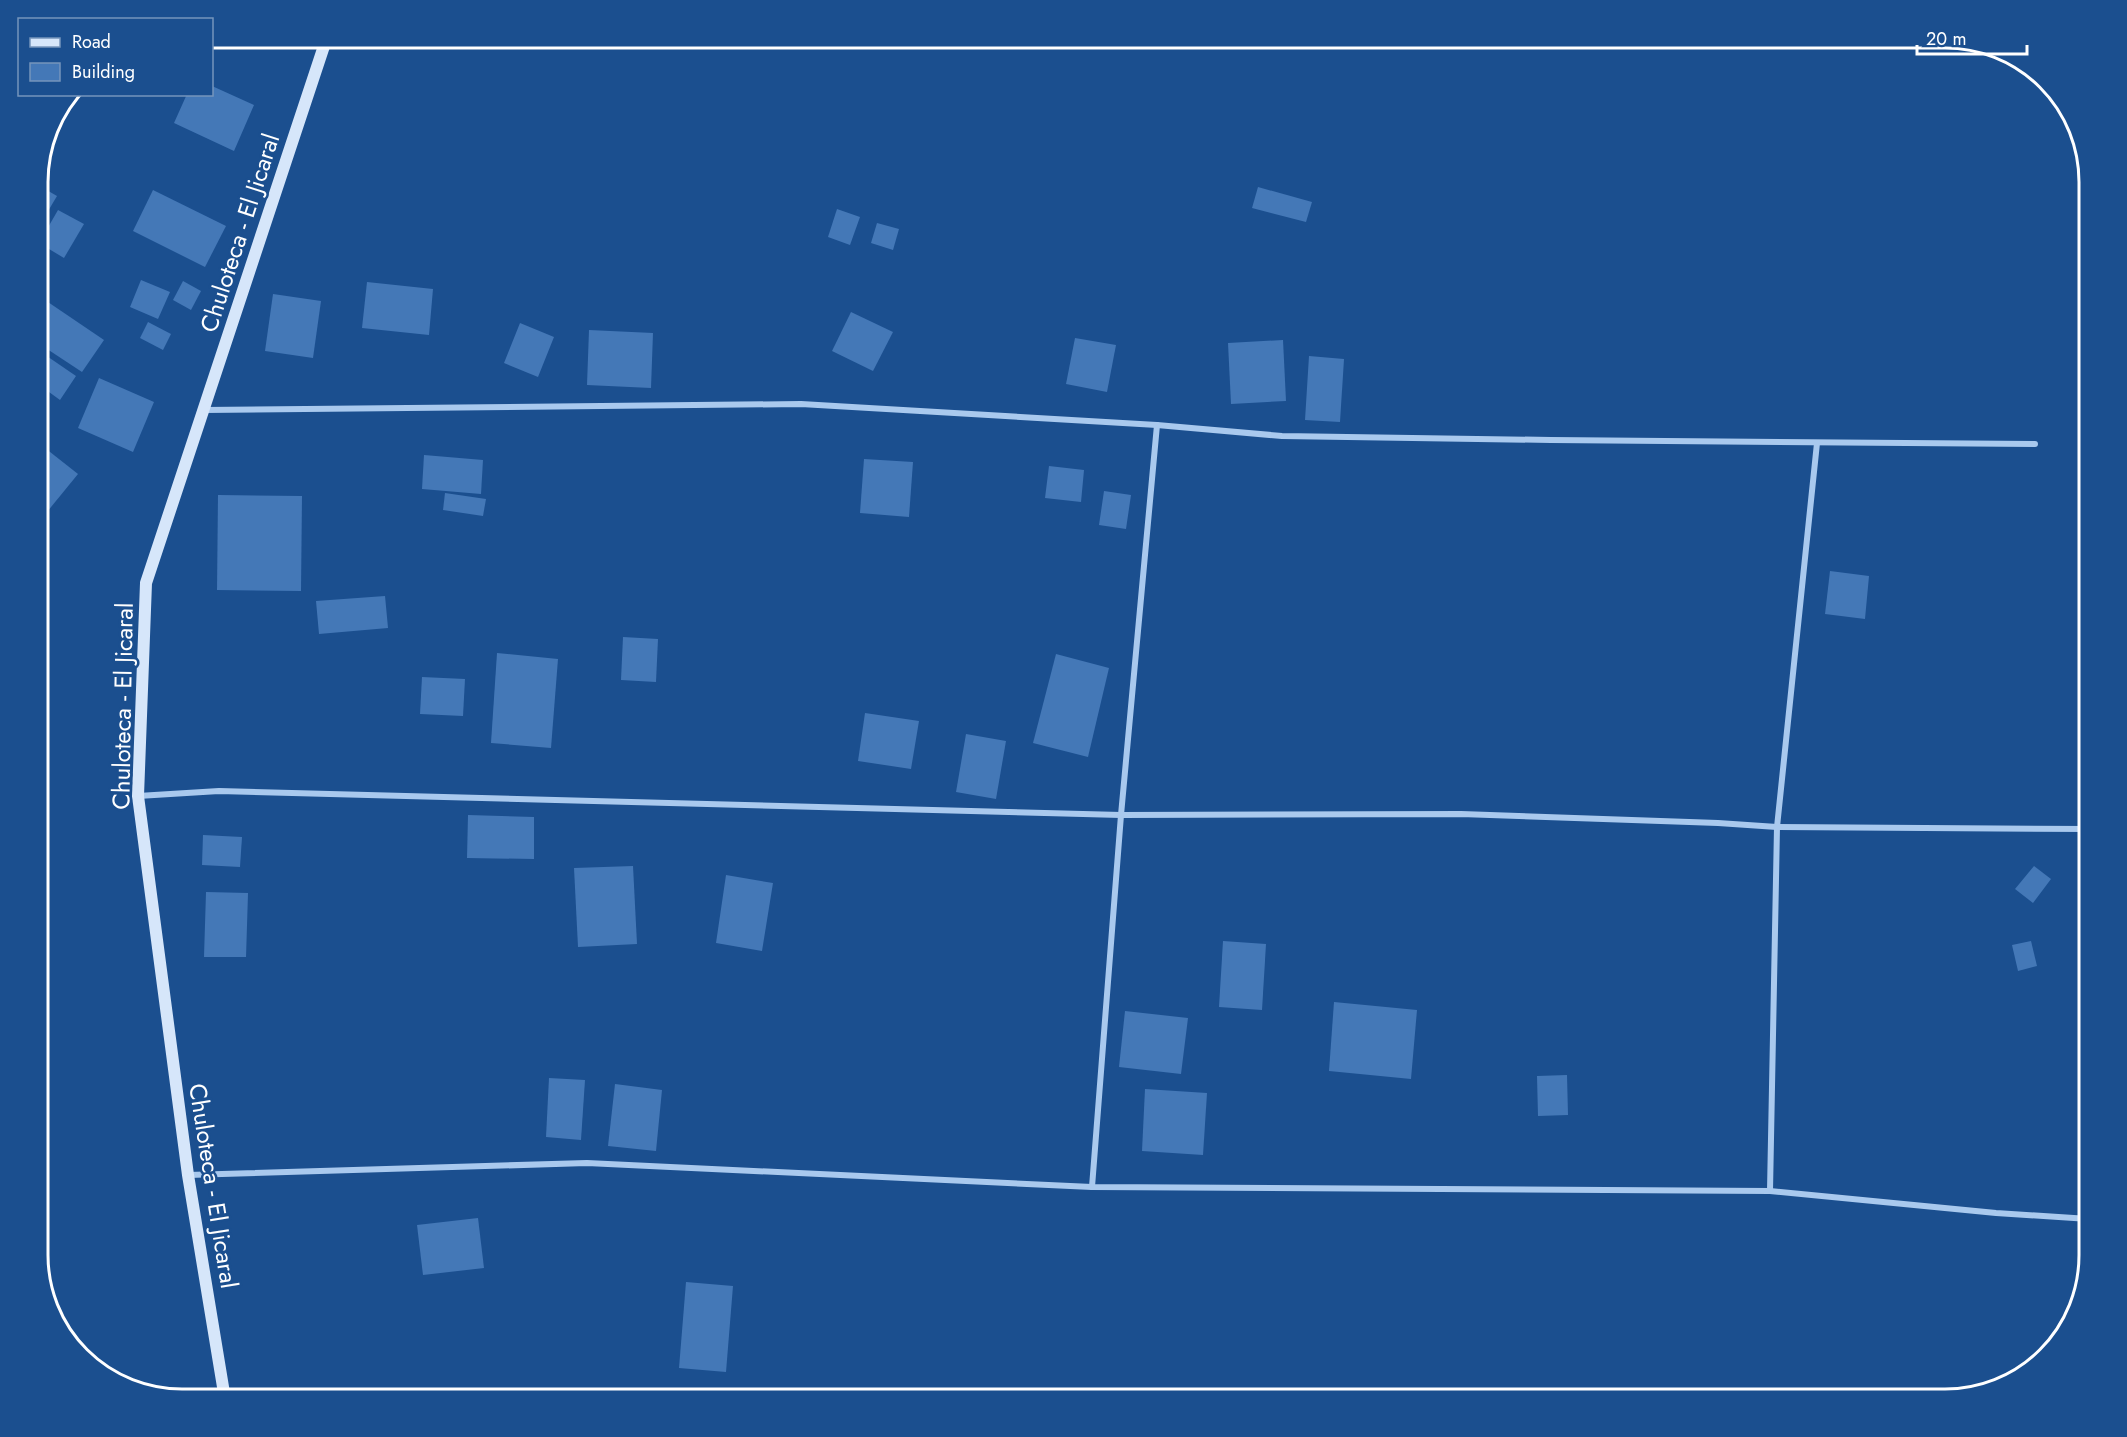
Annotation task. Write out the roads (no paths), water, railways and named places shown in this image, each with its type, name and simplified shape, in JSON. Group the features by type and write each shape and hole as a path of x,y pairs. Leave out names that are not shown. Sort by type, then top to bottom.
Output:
{"street":[{"name":"Chuloteca - El Jicaral","path":"223,1389 188,1175 138,796 146,583 323,48"},
{"path":"204,410 801,404 1157,425 1282,436 2035,444"},
{"path":"1092,1187 1121,815 1157,425"},
{"path":"1770,1191 1777,827 1817,443"},
{"path":"138,796 219,791 1121,815 1461,814 1777,827 2079,829"},
{"path":"188,1175 587,1163 1092,1187 1770,1191 1996,1213 2079,1218"}]}
